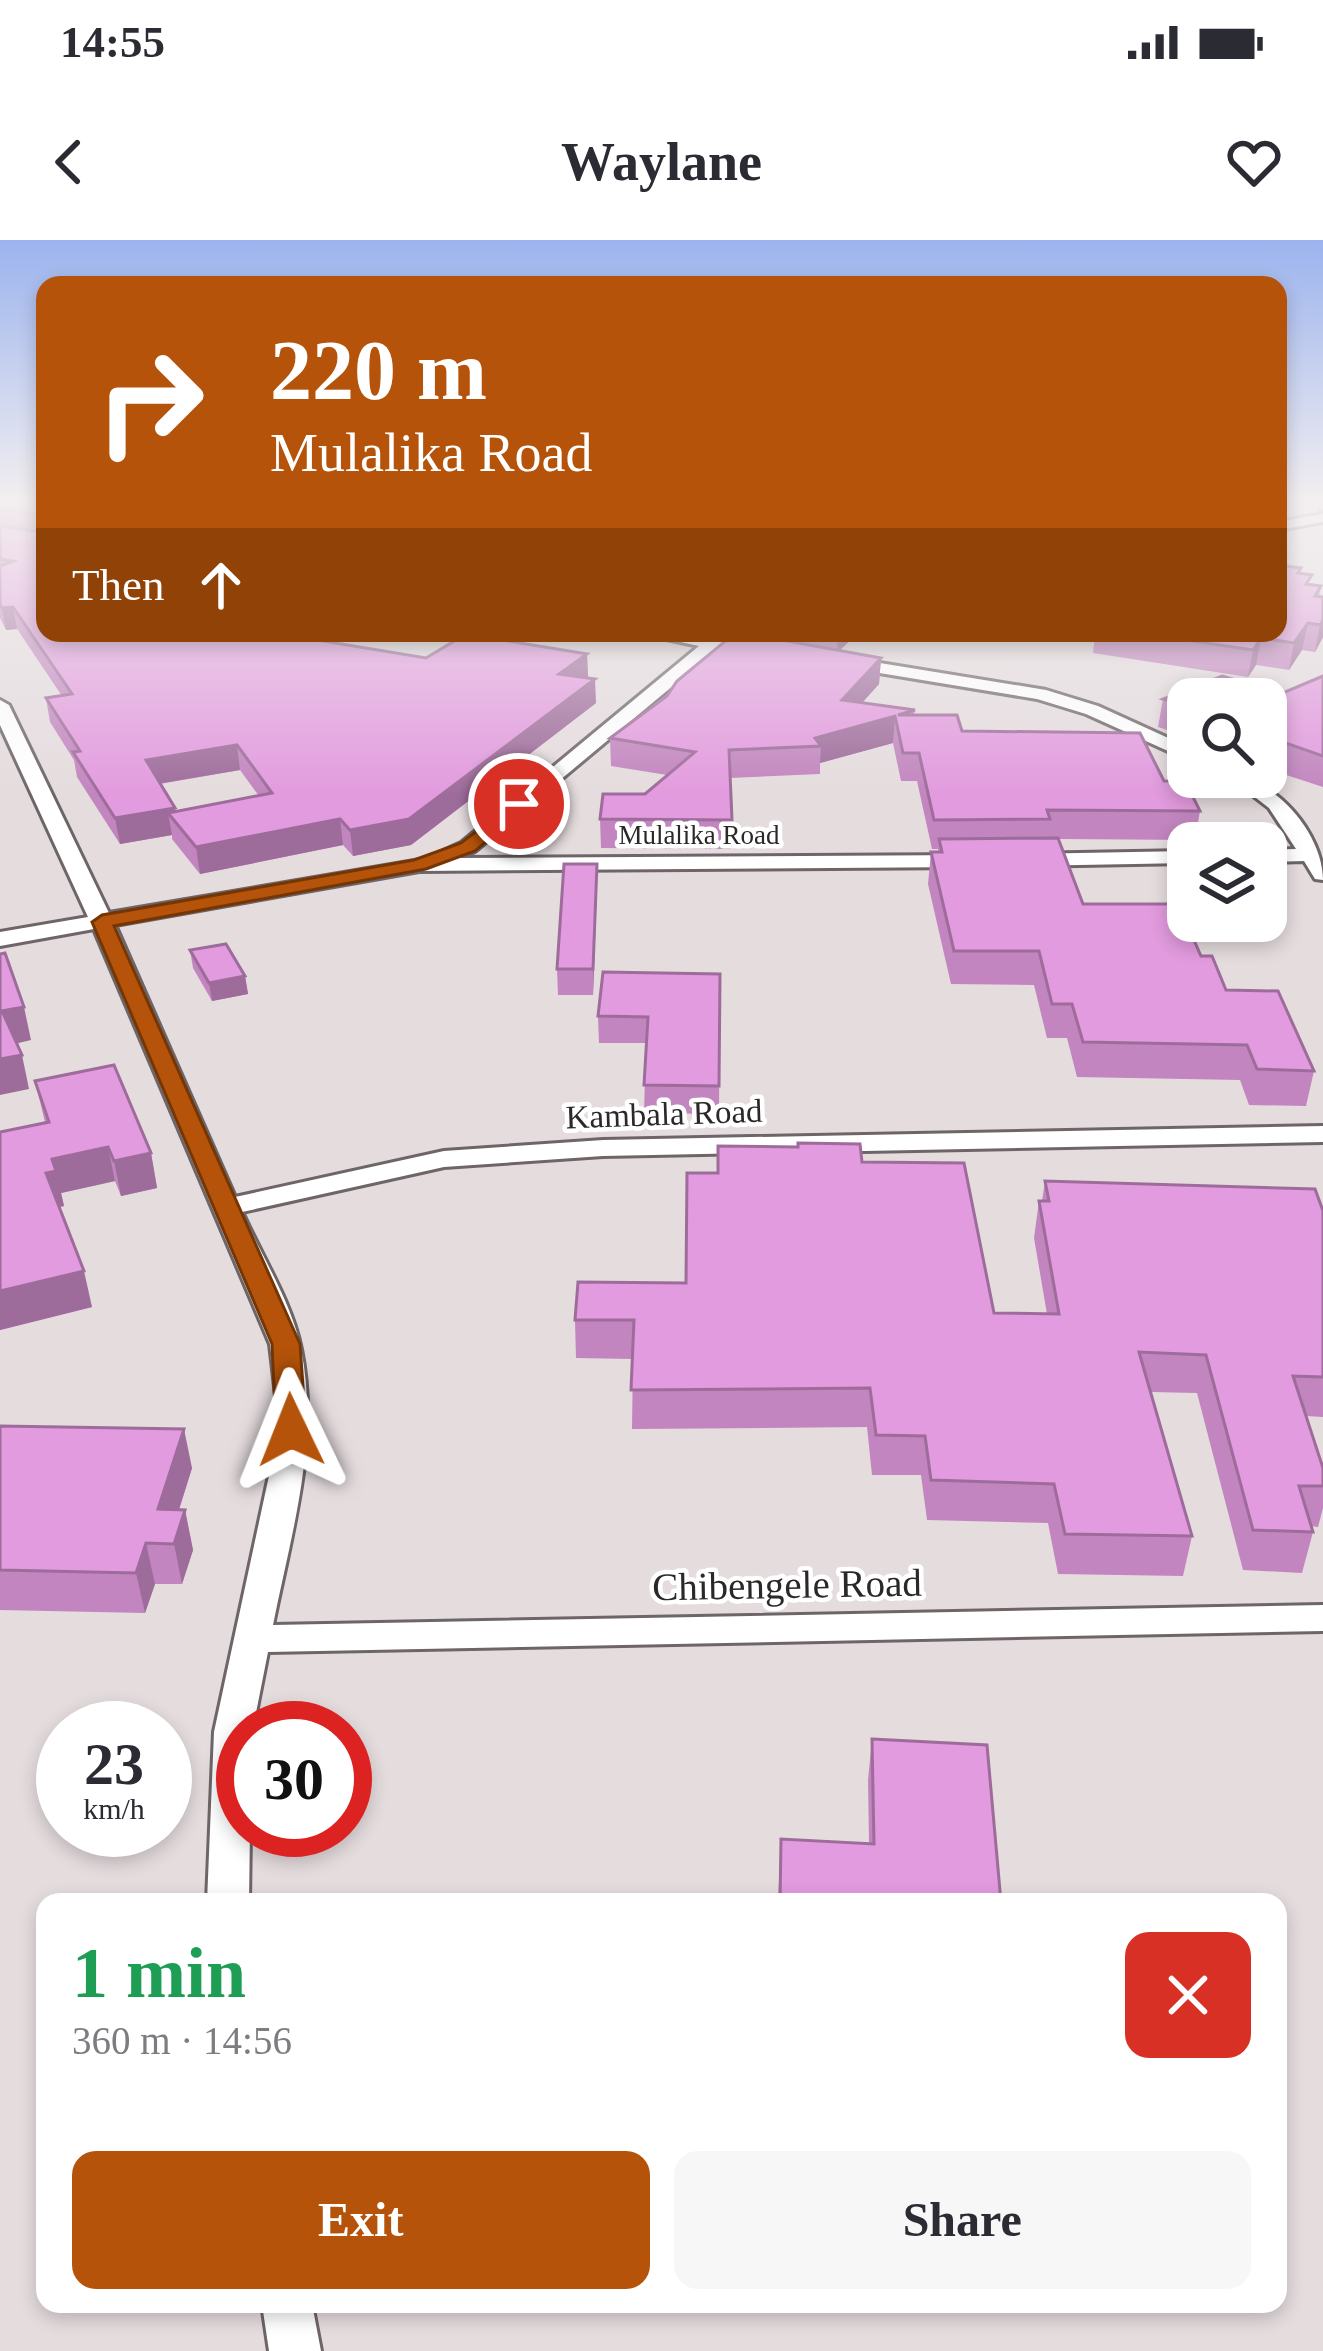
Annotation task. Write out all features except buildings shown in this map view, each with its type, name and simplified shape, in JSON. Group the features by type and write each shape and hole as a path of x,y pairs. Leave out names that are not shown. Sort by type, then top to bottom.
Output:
{"street":[{"path":"419,865 468,847 715,642"},
{"path":"737,642 783,653"},
{"path":"829,660 1040,694 1092,710 1167,744"},
{"path":"0,705 102,922 286,1344 293,1404 275,1542 233,1732 228,1893"},
{"path":"1268,798 1323,874"},
{"path":"1287,856 1310,855"},
{"name":"Mulalika Road","path":"0,939 419,865 1167,857"},
{"name":"Kambala Road","path":"228,1207 444,1159 604,1148 1323,1134"},
{"name":"Chibengele Road","path":"253,1639 1323,1618"},
{"path":"289,2313 295,2351"}],"route":[{"path":"291,1430 286,1344 102,922 419,865 468,847 519,804"}]}
